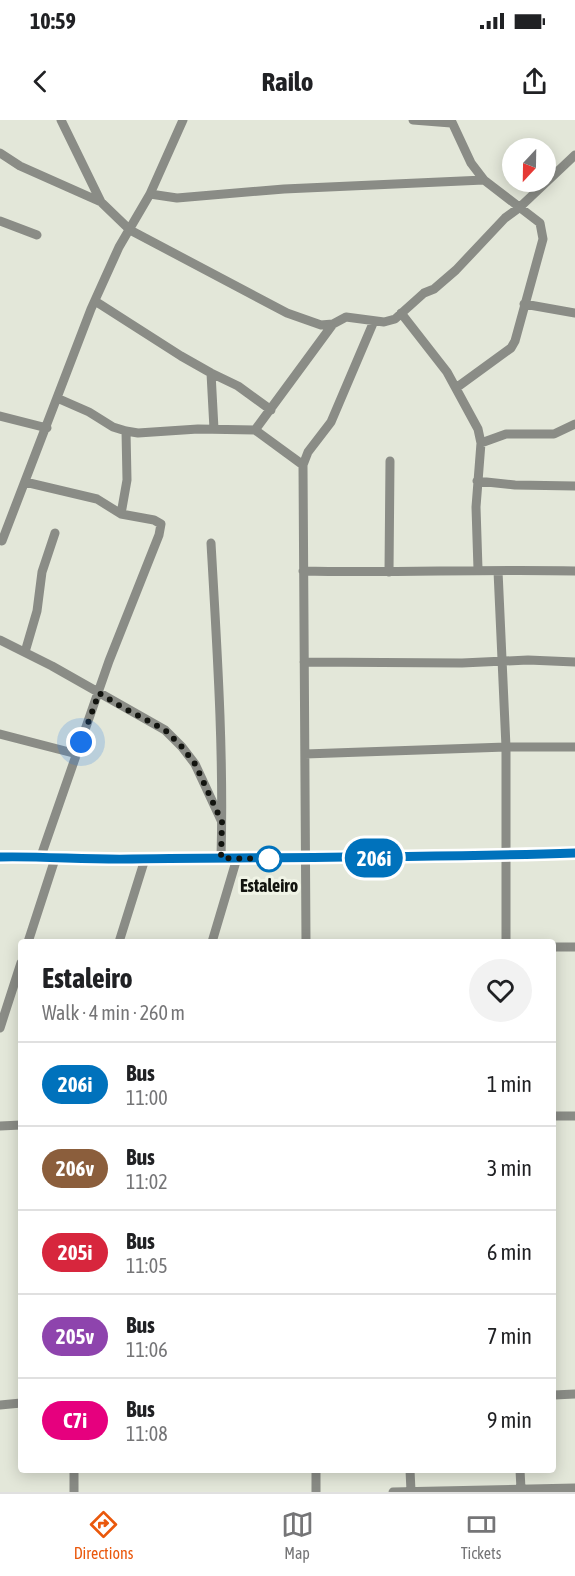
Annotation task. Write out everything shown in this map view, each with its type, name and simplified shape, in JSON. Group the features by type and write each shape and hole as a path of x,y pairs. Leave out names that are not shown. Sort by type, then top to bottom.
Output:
{"street":[{"path":"61,120 101,202 130,230 287,313 321,325 333,324 346,317 384,322 395,319 456,270 505,218 520,207 575,155"},
{"path":"2,541 95,301 119,247 150,194 183,120"},
{"path":"413,120 451,122 471,163 484,180 503,197 540,223 543,239 511,348 456,388"},
{"path":"0,153 31,171 101,202"},
{"path":"150,194 177,198 284,189 484,180"},
{"path":"503,197 505,218"},
{"path":"0,221 37,235"},
{"path":"95,301 211,374 238,386 272,410"},
{"path":"525,304 575,313"},
{"path":"401,313 412,329 428,345 456,388 478,429 481,442 476,507 478,569"},
{"path":"306,939 303,465 308,452 331,422 374,321"},
{"path":"255,430 272,410 333,324"},
{"path":"211,374 214,429"},
{"path":"57,398 89,412 113,427 138,433 198,429 255,430 303,465"},
{"path":"0,416 46,428"},
{"path":"481,442 506,434 554,434 575,424"},
{"path":"122,514 127,480 126,431"},
{"path":"389,572 390,461"},
{"path":"477,481 575,486"},
{"path":"25,482 97,499 122,514 161,524 40,856"},
{"path":"26,652 37,611 42,572 55,533"},
{"path":"211,543 218,675 221,858"},
{"path":"303,571 389,572 478,569 575,571"},
{"path":"498,571 506,747 506,939"},
{"path":"0,640 26,652 174,737 195,764 222,822"},
{"path":"304,662 462,663 559,660 575,662"},
{"path":"0,734 76,754"},
{"path":"305,754 575,747"},
{"path":"0,857 307,859 575,853"},
{"path":"214,939 237,858"},
{"path":"29,939 55,859"},
{"path":"120,939 145,859"},
{"path":"556,947 575,947"},
{"path":"0,1028 16,993"},
{"path":"556,1116 575,1116"},
{"path":"0,1126 18,1125"},
{"path":"556,1395 575,1394"},
{"path":"0,1405 18,1404"},
{"path":"74,1473 74,1492"},
{"path":"316,1473 316,1492"},
{"path":"410,1473 411,1491"},
{"path":"520,1473 521,1489"},
{"path":"393,1492 575,1488"}],"bus line":[{"name":"206i","path":"0,857 307,859 575,853"}],"place":[{"name":"Estaleiro","path":"269,859"}],"route":[{"path":"81,742 99,693 165,730 174,737 195,764 222,822 221,858 269,859"}]}
